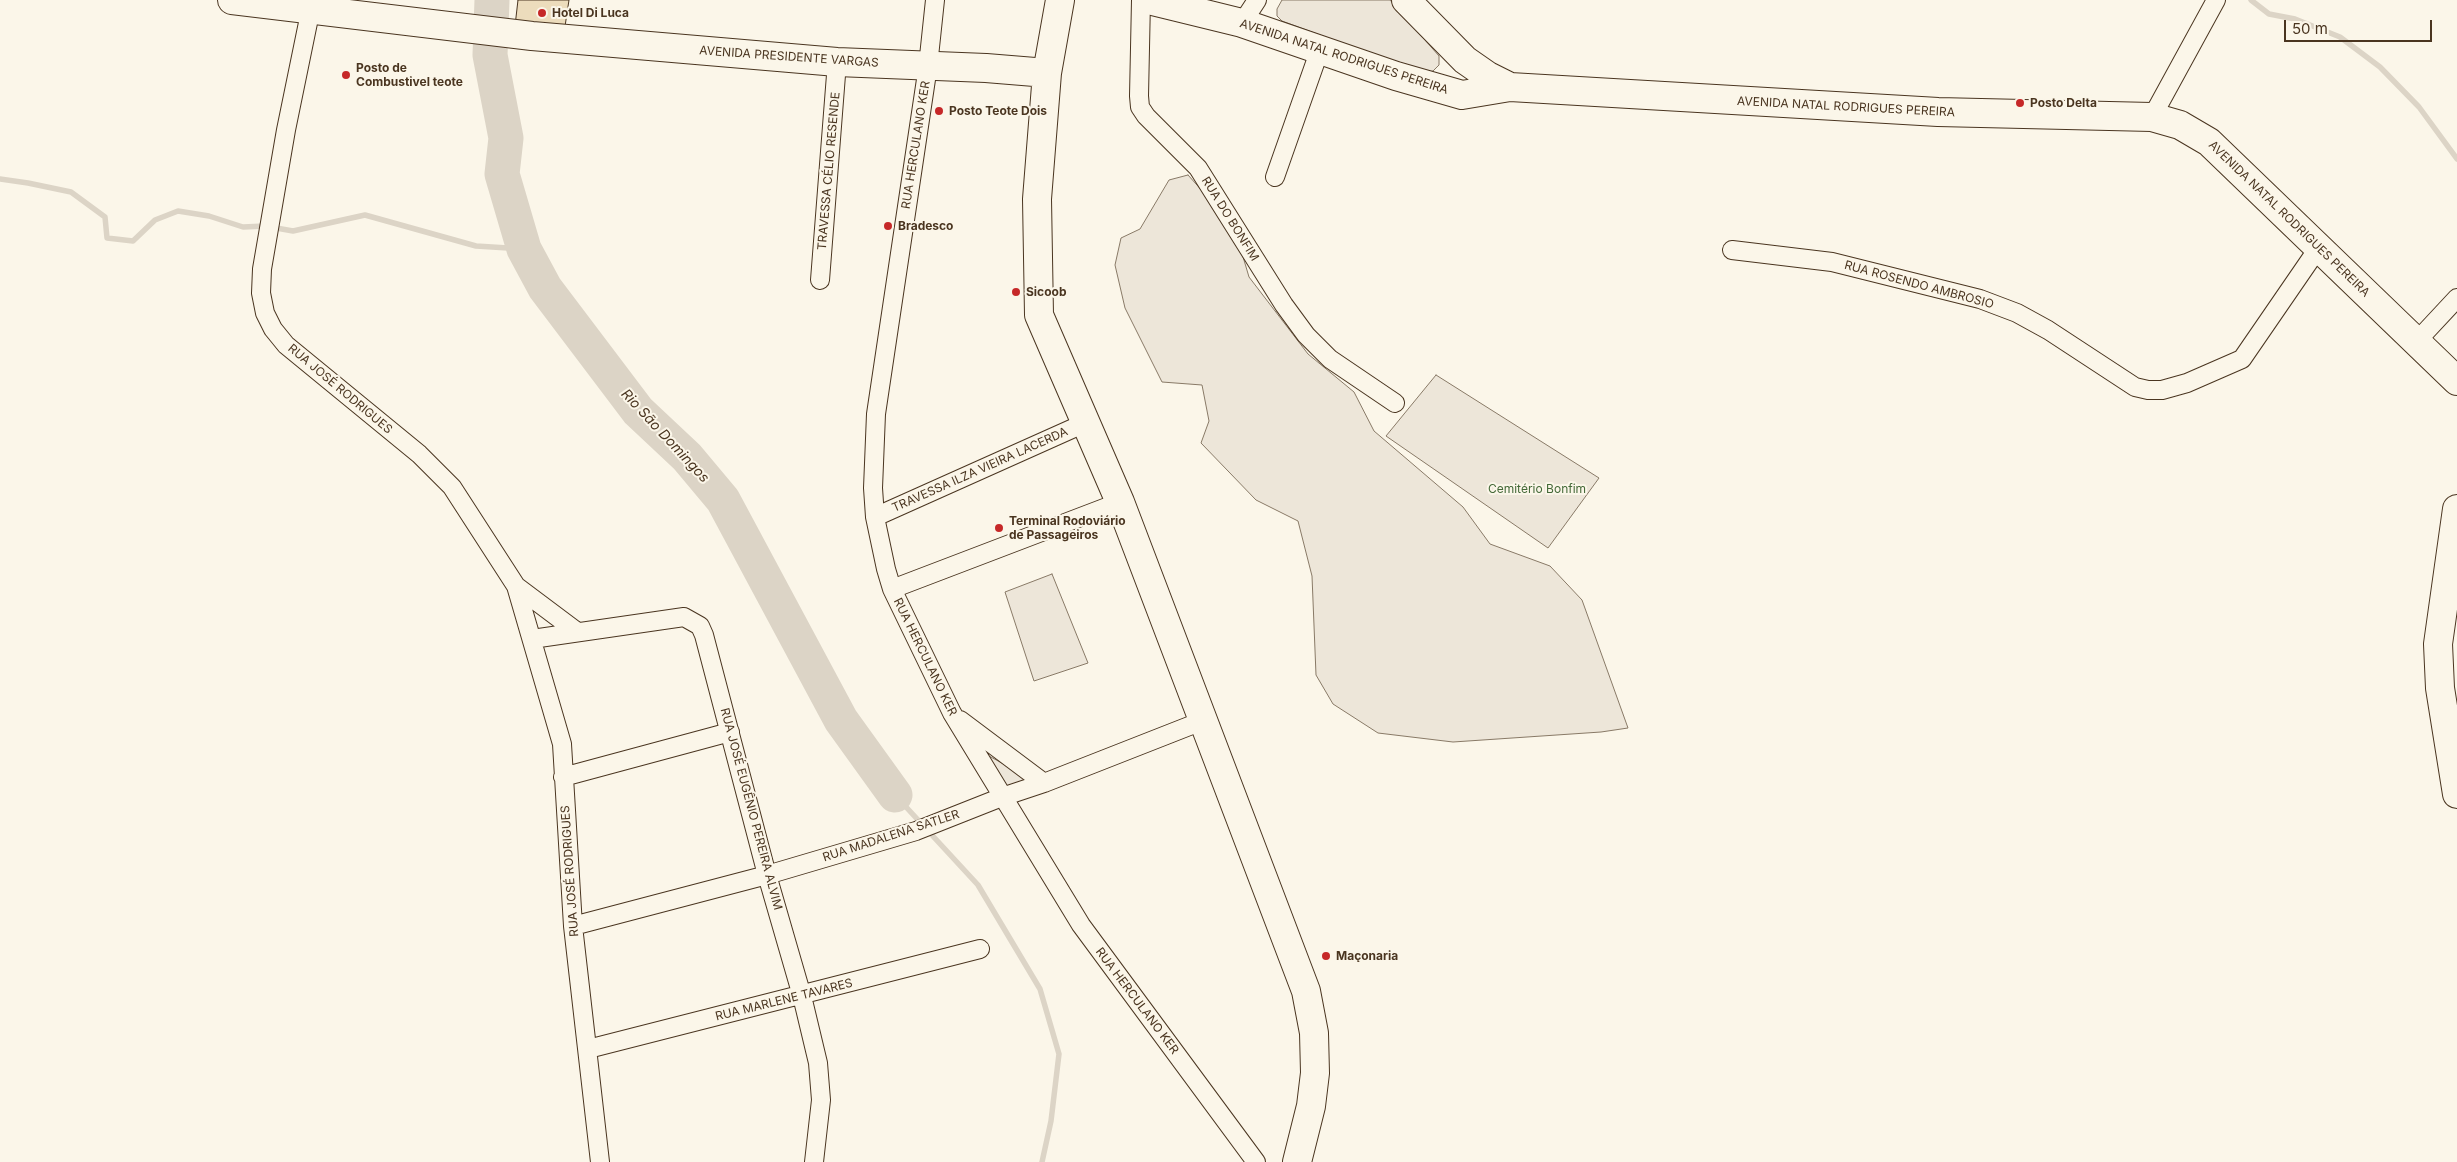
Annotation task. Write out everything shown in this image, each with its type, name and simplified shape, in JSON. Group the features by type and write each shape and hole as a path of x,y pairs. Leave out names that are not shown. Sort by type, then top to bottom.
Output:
{"main road":[{"path":"232,0 311,8 372,8"},
{"path":"1060,0 1047,73 1037,199 1037,305 1044,328 1120,502 1306,991 1314,1032 1315,1073 1311,1106 1297,1162"},
{"name":"AVENIDA NATAL RODRIGUES PEREIRA","path":"1148,0 1242,23 1396,76 1462,95 1510,87 1938,112 2152,117 2180,125 2210,142 2457,381"},
{"path":"1406,0 1465,60 1488,76 1510,87"},
{"name":"AVENIDA PRESIDENTE VARGAS","path":"372,8 461,27 532,36 837,62 1047,73"},
{"path":"1462,95 1465,84 1465,60"},
{"path":"2457,509 2453,554 2438,644 2440,688 2457,794"}],"street":[{"name":"RUA HERCULANO KER","path":"935,0 928,66 876,414 873,454 875,517 886,569 892,589 952,713 1081,925 1256,1162"},
{"name":"RUA DO BONFIM","path":"1141,0 1139,96 1140,106 1146,116 1198,168 1284,305 1306,335 1330,359 1395,403"},
{"path":"1242,23 1258,0"},
{"path":"2152,117 2216,1"},
{"name":"RUA JOSÉ RODRIGUES","path":"311,8 286,130 270,227 261,293 265,313 273,329 299,356 436,469 452,487 516,586 562,744 573,926 600,1162"},
{"path":"1275,177 1320,49"},
{"name":"TRAVESSA CÉLIO RESENDE","path":"820,280 837,62"},
{"name":"RUA ROSENDO AMBROSIO","path":"1732,250 1832,262 1980,299 2017,313 2048,330 2135,386 2148,390 2162,390 2187,383 2242,359 2319,247"},
{"path":"2416,342 2457,298"},
{"name":"TRAVESSA ILZA VIEIRA LACERDA","path":"875,517 1085,423"},
{"path":"892,589 1120,502"},
{"name":"RUA JOSÉ RODRIGUES","path":"516,586 576,631"},
{"name":"RUA JOSÉ EUGÊNIO PEREIRA ALVIM","path":"532,639 576,631 684,617 693,620 700,626 704,635 767,875 802,996 818,1063 821,1100 814,1162"},
{"path":"952,713 1044,783"},
{"name":"RUA MADALENA SATLER","path":"573,926 767,875 916,831 1202,721"},
{"path":"563,777 730,732"},
{"name":"RUA MARLENE TAVARES","path":"588,1049 802,996 980,949"}],"green space":[{"path":"1282,0 1390,0 1439,56 1439,65 1433,71 1423,73 1282,21 1277,16 1277,9"},
{"path":"1188,175 1205,194 1241,250 1249,277 1308,354 1354,392 1374,431 1463,507 1490,544 1550,566 1582,600 1628,728 1601,732 1453,742 1378,733 1333,704 1316,675 1312,576 1298,521 1256,500 1201,443 1209,421 1202,385 1162,382 1125,308 1115,265 1121,238 1140,229 1169,180"},
{"name":"Cemitério Bonfim","path":"1436,375 1599,478 1548,548 1386,436"},
{"path":"1052,574 1088,663 1034,681 1005,592"},
{"path":"978,750 1033,780 1007,789"}],"building":[{"name":"Hotel Di Luca","path":"518,0 569,0 564,33 515,26"}],"waterway":[{"name":"Rio São Domingos","path":"492,0 490,55 506,138 502,174 524,249 545,288 638,411 687,457 723,500 841,720 895,795"},
{"path":"2251,0 2269,14 2295,19 2340,37 2380,67 2419,107 2457,159"},
{"path":"0,179 71,192 105,217 107,238 133,241 155,220 178,211 209,216 243,227 265,226 293,231 365,215 476,246 524,249"},
{"path":"895,795 978,885 1040,989 1059,1054 1051,1121 1042,1162"}],"place":[{"name":"Hotel Di Luca","path":"542,13"},
{"name":"Posto de Combustivel teote","path":"346,75"},
{"name":"Posto Delta","path":"2020,103"},
{"name":"Posto Teote Dois","path":"939,111"},
{"name":"Bradesco","path":"888,226"},
{"name":"Sicoob","path":"1016,292"},
{"name":"Terminal Rodoviário de Passageiros","path":"999,528"},
{"name":"Maçonaria","path":"1326,956"}]}
